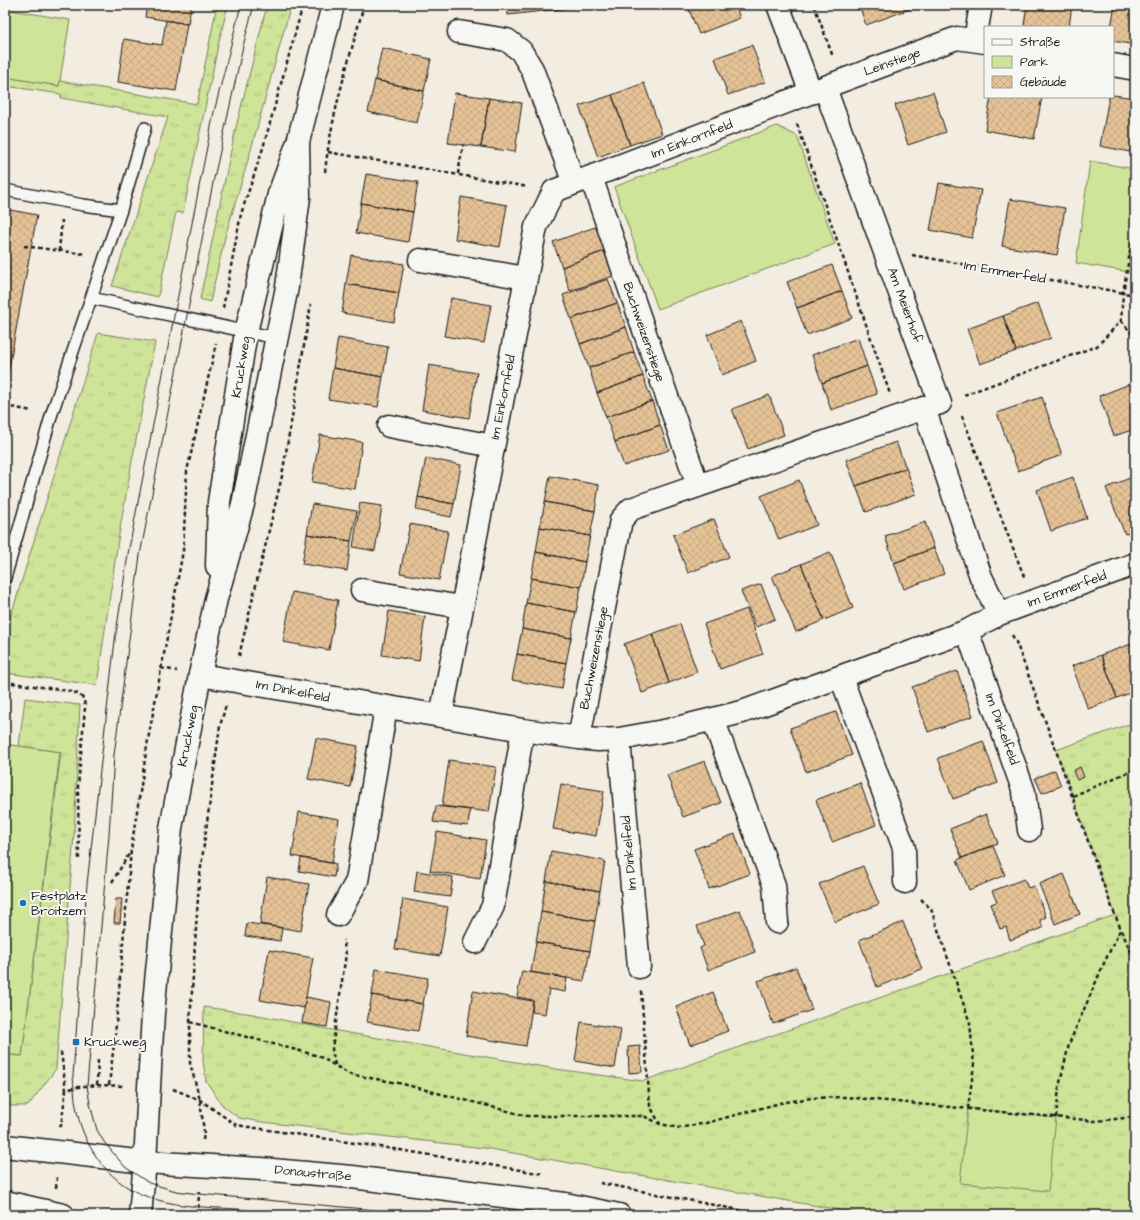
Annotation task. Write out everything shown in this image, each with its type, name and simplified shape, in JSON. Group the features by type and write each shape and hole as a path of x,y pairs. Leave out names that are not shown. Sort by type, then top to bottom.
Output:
{"street":[{"name":"Kruckweg","path":"216,599 220,502 246,332 279,194 298,142 333,5"},
{"path":"778,5 811,93"},
{"name":"Leinstiege","path":"811,93 957,38 980,41 981,5"},
{"path":"459,32 507,40 521,51 532,69 582,180"},
{"path":"1114,66 1135,70"},
{"name":"Am Meierhof","path":"811,93 825,88 940,403 924,408"},
{"name":"Im Einkornfeld","path":"440,716 536,227 554,191 811,93"},
{"name":"Kruckweg","path":"140,1215 145,1162 153,1013 171,828 216,599 243,504 287,287 299,197 298,142"},
{"name":"Buchweizenstiege","path":"582,180 698,486"},
{"path":"420,260 526,278"},
{"path":"924,408 981,577 999,614"},
{"name":"Buchweizenstiege","path":"579,738 621,520 631,509 924,408"},
{"name":"Im Einkornfeld","path":"389,426 493,446"},
{"name":"Im Emmerfeld","path":"999,614 1135,564"},
{"path":"362,590 461,607"},
{"name":"Im Dinkelfeld","path":"200,675 280,690 523,730 598,740 619,739 639,737 742,712 967,631 999,614"},
{"name":"Im Dinkelfeld","path":"967,631 1024,792 1029,830"},
{"path":"841,677 904,848 905,882"},
{"path":"338,915 357,881 386,707"},
{"path":"713,719 774,885 777,922"},
{"path":"474,942 493,906 523,730"},
{"name":"Im Dinkelfeld","path":"619,739 639,967"},
{"name":"Donaustraße","path":"5,1146 145,1162 262,1169 352,1177 565,1204 619,1215"},
{"path":"5,1202 63,1215"}],"lane":[{"path":"5,578 52,413 121,210 145,128"},
{"path":"5,190 66,202 121,210"},
{"path":"91,298 276,338"}],"path":[{"path":"66,1090 97,1085 110,1085 131,850 148,740 184,551 187,472 220,326 241,214 263,148 303,5"},
{"path":"325,173 341,88 364,5"},
{"path":"790,102 898,417"},
{"path":"458,174 463,145"},
{"path":"328,152 554,191"},
{"path":"59,251 61,222 66,202"},
{"path":"963,396 1097,346 1121,321 1123,293 1131,246 1135,235"},
{"path":"24,246 105,257"},
{"name":"Im Emmerfeld","path":"888,260 905,254 1135,295"},
{"path":"312,298 282,476 233,680 220,726 199,882 190,1022 190,1062 200,1100 236,1125 544,1174"},
{"path":"1121,321 1135,337"},
{"path":"5,406 52,413"},
{"path":"999,614 1016,642 1073,796 1098,871 1120,930 1135,960"},
{"path":"5,682 70,691 78,694 84,699 85,708 78,787 79,861"},
{"path":"1073,796 1135,769"},
{"path":"112,882 131,850"},
{"path":"905,882 931,909 970,1024 974,1065 968,1108"},
{"path":"335,1066 332,1049 346,954 338,915"},
{"path":"1056,1118 1060,1087 1069,1044 1120,930"},
{"path":"639,967 650,1106 660,1124"},
{"path":"190,1022 319,1056 349,1074 403,1084 527,1116 644,1116 660,1124 680,1128 706,1123 780,1103 811,1098 845,1097 1096,1121 1135,1117"},
{"path":"54,1126 61,1126 66,1090 61,1052"},
{"path":"97,1085 98,1058"},
{"path":"595,1183 765,1215"}],"green space":[{"path":"217,5 228,5 183,213 176,212 158,297 112,286 168,117 61,98 61,94 5,86 5,77 59,86 60,81 197,104"},
{"path":"267,5 291,5 225,237 210,302 200,299 236,127"},
{"path":"5,9 70,20 59,86 5,77"},
{"path":"777,126 797,136 835,244 658,309 614,187"},
{"path":"1090,161 1135,169 1135,273 1076,263"},
{"path":"98,333 155,342 118,540 97,685 5,673 5,635"},
{"path":"25,698 80,705 74,835 56,1069 28,1106 5,1106 5,1054 22,1056 61,752 19,746"},
{"path":"1135,722 1135,1215 869,1215 484,1148 239,1118 222,1105 206,1081 203,1061 204,1007 253,1014 332,1030 556,1069 643,1081 1115,915 1056,750"},
{"name":"Festplatz Broitzem","path":"5,744 60,752 22,1056 5,1054"},
{"path":"968,1108 1056,1118 1048,1191 960,1183"}],"building":[{"path":"147,5 191,5 188,24 145,17"},
{"path":"507,5 543,5 543,11 508,15"},
{"path":"543,5 579,5 579,7 543,11"},
{"path":"687,5 735,5 740,18 699,34"},
{"path":"859,5 908,5 910,9 866,25"},
{"path":"1027,5 1072,5 1069,26 1024,25"},
{"path":"1115,5 1135,5 1135,45 1114,41 1114,26 1111,26"},
{"path":"166,20 187,24 176,91 118,82 124,39 162,45"},
{"path":"752,45 765,82 728,95 715,58"},
{"path":"382,48 431,59 424,91 375,80"},
{"path":"375,80 424,91 417,123 368,112"},
{"path":"644,83 662,134 630,145 612,95"},
{"path":"933,92 946,132 908,145 895,105"},
{"path":"455,93 489,98 481,147 448,143"},
{"path":"612,95 630,145 598,157 579,106"},
{"path":"1114,95 1135,98 1135,153 1100,146 1109,98 1114,98"},
{"path":"489,98 522,103 515,152 481,147"},
{"path":"991,98 1042,98 1034,139 985,130"},
{"path":"366,174 418,182 413,212 361,203"},
{"path":"939,183 981,190 972,238 930,230"},
{"path":"461,197 507,205 500,247 455,239"},
{"path":"1010,199 1065,208 1057,255 1002,246"},
{"path":"361,203 413,212 408,242 356,233"},
{"path":"5,209 37,215 6,384 5,384"},
{"path":"598,226 607,250 562,267 553,242"},
{"path":"607,250 616,275 570,291 562,267"},
{"path":"351,255 404,264 399,293 346,284"},
{"path":"832,265 842,291 797,308 787,282"},
{"path":"608,279 617,303 571,319 563,295"},
{"path":"346,284 399,293 394,322 342,313"},
{"path":"842,291 852,318 807,335 797,308"},
{"path":"451,298 491,305 484,343 444,336"},
{"path":"617,303 626,327 580,344 571,319"},
{"path":"1038,303 1051,338 1016,351 1003,316"},
{"path":"1003,316 1016,351 980,364 967,329"},
{"path":"741,321 756,361 722,375 707,335"},
{"path":"626,327 634,352 589,368 580,344"},
{"path":"338,338 388,347 383,377 333,368"},
{"path":"858,338 867,366 822,383 812,355"},
{"path":"634,352 643,376 597,393 589,368"},
{"path":"429,365 477,373 469,418 422,410"},
{"path":"867,366 877,394 831,410 822,383"},
{"path":"333,368 383,377 378,407 328,399"},
{"path":"643,376 652,401 606,417 597,393"},
{"path":"1132,383 1135,391 1135,429 1114,436 1099,396"},
{"path":"769,395 784,435 748,449 732,409"},
{"path":"1042,397 1062,455 1018,471 997,413"},
{"path":"652,401 660,425 615,442 606,417"},
{"path":"660,425 669,450 624,466 615,442"},
{"path":"320,435 362,442 355,489 312,482"},
{"path":"896,442 906,468 856,486 846,460"},
{"path":"426,458 461,465 454,504 418,497"},
{"path":"906,468 916,494 866,512 856,486"},
{"path":"550,476 599,485 595,511 545,502"},
{"path":"1073,477 1087,518 1051,531 1037,490"},
{"path":"1132,477 1135,484 1135,530 1125,534 1106,488"},
{"path":"799,480 817,525 779,540 761,496"},
{"path":"418,497 454,504 451,517 416,510"},
{"path":"545,502 595,511 590,536 540,527"},
{"path":"360,503 382,506 375,551 353,547"},
{"path":"312,504 357,511 351,541 307,534"},
{"path":"714,519 729,557 688,573 673,535"},
{"path":"925,522 934,548 894,563 885,536"},
{"path":"410,524 448,531 439,580 400,573"},
{"path":"540,527 590,536 585,562 536,552"},
{"path":"307,534 351,541 347,571 302,564"},
{"path":"934,548 944,574 904,589 894,563"},
{"path":"536,552 585,562 581,587 531,578"},
{"path":"830,552 853,608 824,620 801,564"},
{"path":"801,564 824,620 796,632 772,576"},
{"path":"531,578 581,587 576,612 526,603"},
{"path":"761,584 775,619 756,627 741,591"},
{"path":"292,592 338,600 329,650 283,642"},
{"path":"526,603 576,612 571,638 522,629"},
{"path":"747,609 763,654 720,669 704,624"},
{"path":"389,611 425,617 419,661 382,655"},
{"path":"680,624 697,672 669,683 652,634"},
{"path":"522,629 571,638 566,663 517,654"},
{"path":"652,634 669,683 642,693 624,644"},
{"path":"1131,644 1135,654 1135,691 1117,698 1101,655"},
{"path":"517,654 566,663 562,689 512,680"},
{"path":"1101,655 1117,698 1088,709 1072,666"},
{"path":"957,671 973,716 928,732 912,687"},
{"path":"836,712 852,755 806,772 790,728"},
{"path":"316,738 358,746 350,787 308,779"},
{"path":"983,741 998,783 953,799 938,758"},
{"path":"449,760 496,767 489,812 442,806"},
{"path":"705,761 721,803 683,817 667,775"},
{"path":"1080,767 1084,777 1077,780 1073,771"},
{"path":"1055,770 1061,786 1042,793 1035,778"},
{"path":"860,783 876,825 832,842 816,800"},
{"path":"561,784 604,791 596,836 553,829"},
{"path":"436,806 470,810 468,826 433,822"},
{"path":"299,812 339,819 332,863 292,856"},
{"path":"986,814 998,843 962,858 950,829"},
{"path":"437,832 486,840 480,879 430,871"},
{"path":"735,834 750,874 709,889 694,849"},
{"path":"993,846 1005,875 969,890 957,860"},
{"path":"551,851 605,861 600,891 546,881"},
{"path":"301,858 336,864 334,877 299,871"},
{"path":"863,866 879,904 835,922 819,884"},
{"path":"417,871 453,877 450,897 414,892"},
{"path":"1064,874 1080,914 1055,924 1039,884"},
{"path":"267,877 309,884 301,931 260,924"},
{"path":"1024,879 1028,888 1034,886 1046,917 1040,920 1043,928 1010,940 1006,927 1000,929 991,904 997,902 992,891"},
{"path":"546,881 600,891 595,921 541,912"},
{"path":"116,899 122,899 120,923 114,923"},
{"path":"403,899 448,907 440,956 395,949"},
{"path":"740,910 755,952 708,970 700,948 704,946 697,926"},
{"path":"541,912 595,921 590,951 536,942"},
{"path":"903,922 922,969 877,987 859,940"},
{"path":"247,923 282,928 280,941 245,936"},
{"path":"536,942 590,951 584,981 531,972"},
{"path":"269,950 313,958 304,1008 260,1000"},
{"path":"796,967 812,1010 773,1024 758,981"},
{"path":"376,969 428,978 423,1004 372,995"},
{"path":"522,971 567,978 565,992 549,989 545,1014 532,1012 533,1000 517,997"},
{"path":"473,991 533,1001 526,1046 466,1036"},
{"path":"713,992 728,1031 690,1045 676,1007"},
{"path":"372,995 423,1004 418,1031 367,1022"},
{"path":"306,997 331,1002 327,1027 302,1023"},
{"path":"581,1022 621,1029 615,1068 575,1061"},
{"path":"640,1046 642,1072 629,1073 628,1047"}],"tram line":[{"path":"241,5 214,112 128,554 115,640 87,884 73,1076 75,1102 79,1120 90,1147 98,1160 108,1171 118,1181 130,1189 154,1199 177,1204 296,1215"},
{"path":"254,5 243,46 213,183 140,555 114,755 109,835 87,1086 97,1130 104,1142 125,1167 149,1183 176,1191 199,1194 431,1215"}],"place":[{"name":"Festplatz Broitzem","path":"23,903"},
{"name":"Kruckweg","path":"76,1042"}]}
